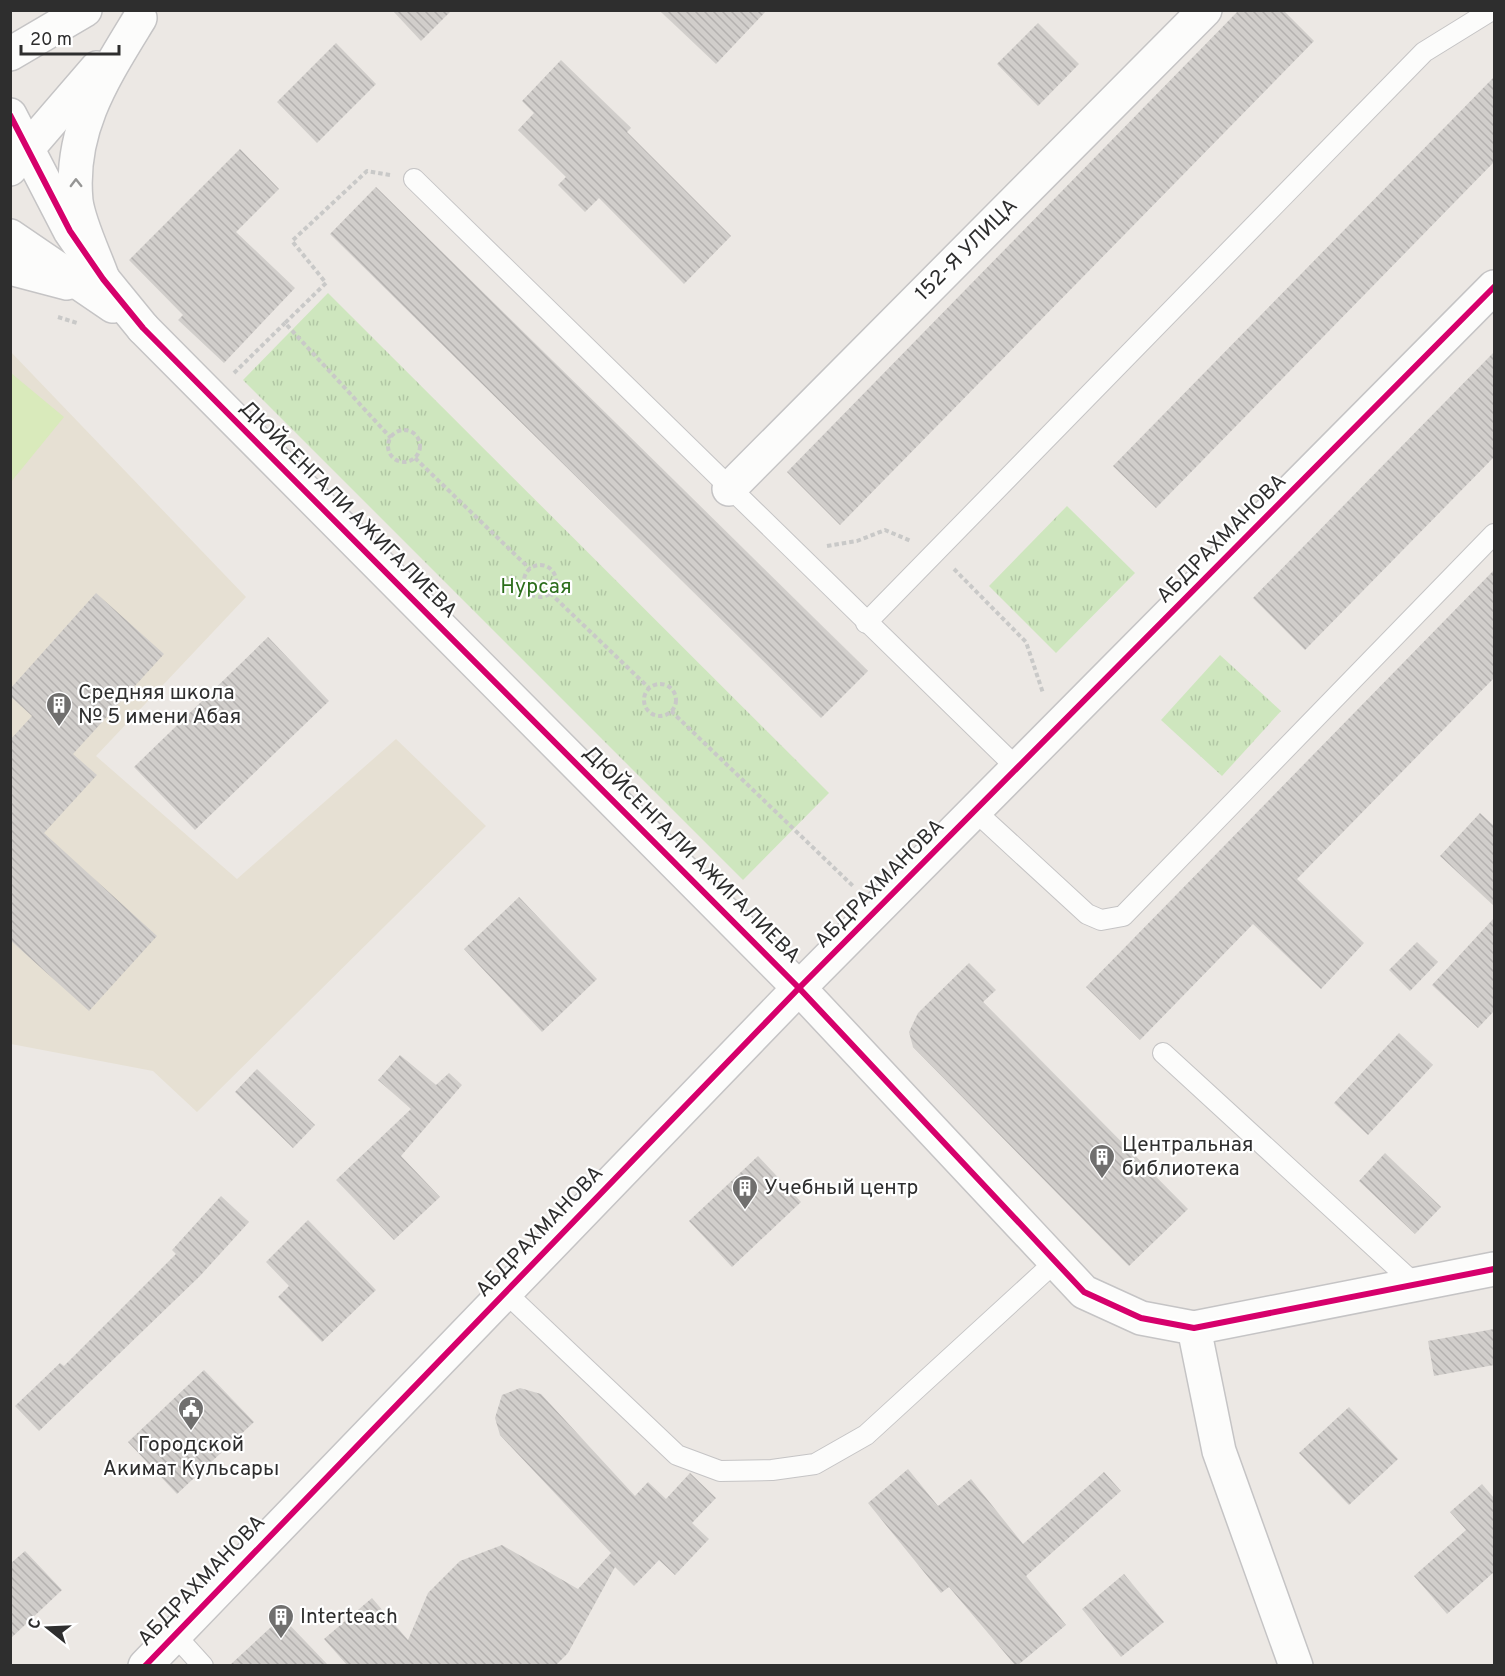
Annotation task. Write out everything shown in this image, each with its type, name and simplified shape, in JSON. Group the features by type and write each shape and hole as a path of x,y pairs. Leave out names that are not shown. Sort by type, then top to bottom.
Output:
{"street":[{"path":"10,54 85,10"},
{"name":"152-Я УЛИЦА","path":"729,489 1205,10"},
{"path":"19,159 144,14"},
{"path":"10,268 95,284 76,203 76,159 83,126 99,86 144,14"},
{"name":"ДЮЙСЕНГАЛИ АЖИГАЛИЕВА","path":"10,115 19,159 70,231 95,284"},
{"name":"ДЮЙСЕНГАЛИ АЖИГАЛИЕВА","path":"10,236 95,284 143,328 799,988 1084,1292 1141,1318 1194,1328 1417,1286 1494,1269"},
{"name":"АБДРАХМАНОВА","path":"144,1665 799,988 1494,287"},
{"path":"1194,1328 1219,1451 1296,1665"}],"lane":[{"path":"866,623 1424,52 1492,10"},
{"path":"414,179 1018,769"},
{"path":"975,812 1087,914 1101,920 1123,916 1494,534"},
{"path":"1163,1053 1417,1286"},
{"path":"505,1292 677,1455 720,1471 772,1470 815,1464 866,1435 1055,1262"},
{"path":"174,1634 203,1665"}],"path":[{"path":"391,438 285,323 327,283 292,241 368,171 414,179"},
{"path":"399,431 415,434 420,443 415,458 406,462 393,456 389,447 391,438 399,431"},
{"path":"415,458 530,569"},
{"path":"794,552 857,541 885,530 936,551 1026,642 1044,691 1040,702"},
{"path":"545,566 553,573 556,583 550,593 542,597 528,591 524,582 530,569 545,566"},
{"path":"550,593 650,688"},
{"path":"660,684 670,687 675,697 671,711 656,715 648,710 645,696 650,688 660,684"},
{"path":"671,711 878,909"}],"shaded area":[{"path":"10,351 246,597 96,756 237,879 396,739 486,826 197,1112 153,1071 11,1044"}],"green space":[{"name":"Нурсая","path":"328,293 829,793 743,880 243,380"},
{"path":"11,373 64,417 11,482"},
{"path":"1067,506 1135,573 1056,653 989,586"},
{"path":"1220,655 1281,711 1222,776 1161,720"}],"building":[{"path":"392,10 452,10 421,41"},
{"path":"659,10 767,10 716,64"},
{"path":"1239,10 1283,10 1314,41 840,525 787,472"},
{"path":"1038,23 1079,64 1038,106 997,64"},
{"path":"336,43 376,84 317,143 277,102"},
{"path":"561,60 631,128 627,132 731,236 684,284 599,198 585,212 558,185 566,177 518,130 534,113 522,101"},
{"path":"1494,77 1494,162 1156,508 1113,466"},
{"path":"240,149 279,189 236,232 295,288 224,363 178,320 183,315 129,260"},
{"path":"376,187 868,671 821,718 330,234"},
{"path":"1494,352 1494,457 1305,650 1253,598"},
{"path":"1494,570 1494,678 1297,879 1364,943 1321,989 1253,924 1140,1040 1086,987"},
{"path":"96,593 164,654 73,754 97,775 44,833 157,936 89,1011 10,940 10,740 32,716 10,696 10,689"},
{"path":"268,637 329,701 195,830 134,767"},
{"path":"1480,813 1494,826 1494,906 1440,856"},
{"path":"519,897 597,979 542,1032 464,949"},
{"path":"1494,918 1494,1011 1478,1028 1432,985"},
{"path":"1417,942 1438,962 1410,991 1389,970"},
{"path":"969,963 996,990 983,1002 1188,1209 1129,1266 913,1047 909,1032 918,1013"},
{"path":"1399,1033 1433,1065 1368,1135 1334,1103"},
{"path":"400,1055 436,1085 449,1073 462,1085 401,1156 440,1197 394,1240 336,1180 411,1109 378,1080"},
{"path":"257,1069 315,1125 293,1148 235,1092"},
{"path":"1385,1153 1441,1207 1415,1234 1359,1181"},
{"name":"Учебный центр","path":"758,1156 801,1202 732,1267 689,1221"},
{"path":"221,1196 249,1222 200,1276 39,1431 15,1406 60,1363 64,1366 176,1254 172,1250"},
{"path":"308,1220 376,1290 322,1342 278,1297 289,1286 266,1262"},
{"path":"1494,1329 1494,1365 1434,1376 1428,1341"},
{"name":"Городской Акимат Кульсары","path":"204,1370 254,1422 177,1494 128,1442"},
{"path":"520,1388 541,1394 635,1496 648,1482 666,1499 690,1473 716,1498 692,1523 709,1539 675,1575 659,1560 634,1586 615,1567 568,1653 556,1665 347,1665 324,1639 372,1598 408,1640 428,1593 460,1561 502,1545 578,1589 611,1553 500,1435 495,1418 502,1395"},
{"path":"1349,1407 1398,1459 1349,1505 1299,1453"},
{"path":"908,1469 938,1506 971,1479 1023,1544 1104,1472 1121,1491 1026,1576 1066,1625 1018,1665 1015,1665 949,1587 941,1593 868,1503"},
{"path":"1482,1484 1494,1498 1494,1572 1447,1614 1414,1576 1466,1530 1450,1512"},
{"path":"25,1551 62,1590 10,1639 10,1564"},
{"path":"1124,1574 1164,1622 1121,1657 1082,1609"},
{"name":"Interteach","path":"282,1617 328,1665 230,1665"}],"cycle path":[{"path":"10,115 70,231 103,279 143,328 799,988 1084,1292 1141,1318 1194,1328 1494,1269"},
{"path":"145,1666 799,988 1494,287"}],"place":[{"name":"Средняя школа № 5 имени Абая","path":"59,728"},
{"name":"Центральная библиотека","path":"1102,1180"},
{"name":"Учебный центр","path":"745,1211"},
{"name":"Городской Акимат Кульсары","path":"191,1432"},
{"name":"Interteach","path":"281,1640"}]}
